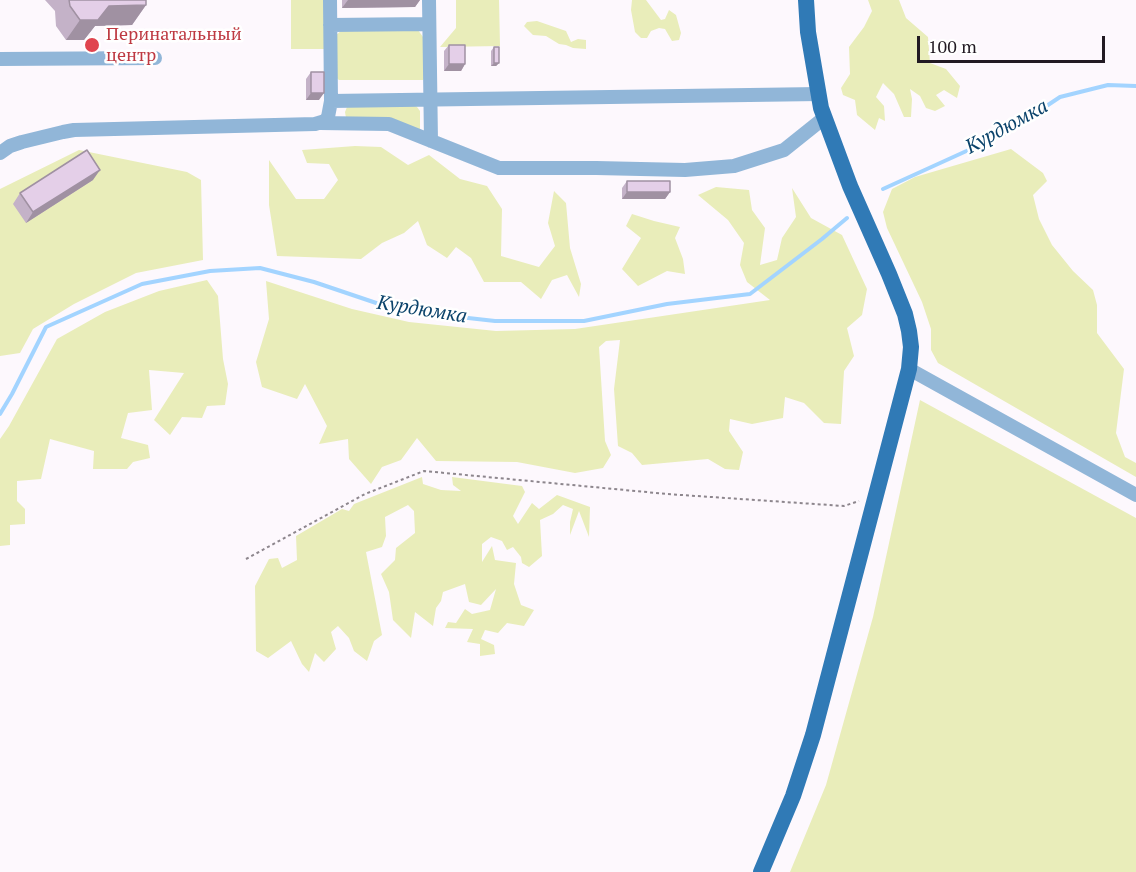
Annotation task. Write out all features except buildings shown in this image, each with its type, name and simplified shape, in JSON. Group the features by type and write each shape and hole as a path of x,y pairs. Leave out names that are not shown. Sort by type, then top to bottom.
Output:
{"main road":[{"path":"761,872 793,796 813,735 909,369 911,348 904,314 889,274 850,186 824,118 808,32 806,0"}],"street":[{"path":"320,123 328,117 331,101 330,0"},
{"path":"429,0 431,141"},
{"path":"330,25 429,24"},
{"path":"0,59 155,58"},
{"path":"331,101 819,94"},
{"path":"0,153 22,142 74,130 320,123 389,124 499,168 686,170 734,166 784,150 824,118"},
{"path":"909,369 1136,495"}],"path":[{"path":"246,560 365,494 424,471 668,494 844,506 876,496"}],"green space":[{"path":"291,0 325,0 325,49 291,49"},
{"path":"456,0 499,0 500,46 440,47 456,28"},
{"path":"632,0 646,0 661,20 665,19 669,10 676,15 681,33 679,40 672,41 665,29 659,28 651,31 647,38 641,38 635,32 631,10"},
{"path":"868,0 899,0 906,18 928,37 930,63 946,69 960,86 957,98 944,90 936,95 945,106 935,111 926,108 920,96 910,89 911,117 904,117 894,94 883,83 876,97 884,106 885,121 879,118 875,130 857,115 855,100 843,95 841,88 850,74 849,47 864,27 872,11"},
{"path":"537,21 566,31 571,42 578,39 586,40 586,49 559,44 546,36 533,35 524,26 527,22"},
{"path":"342,30 418,30 423,37 426,77 423,80 339,80 335,77 335,36"},
{"path":"413,105 420,111 420,133 346,118 345,112 347,107"},
{"path":"355,146 381,147 408,165 429,155 460,179 487,186 502,209 501,256 539,267 555,246 548,223 554,191 566,203 570,248 581,284 579,297 567,275 552,280 541,299 521,282 484,282 471,258 456,247 447,258 427,245 418,221 404,233 382,243 361,259 277,256 269,205 269,160 296,199 324,199 338,180 329,164 307,163 302,150"},
{"path":"1011,149 1043,173 1047,181 1033,195 1039,219 1052,245 1073,271 1093,290 1097,305 1097,333 1124,369 1116,433 1125,457 1136,463 1136,477 938,363 931,350 931,329 922,302 887,228 883,212 892,189 915,177"},
{"path":"79,150 187,172 201,180 203,260 136,273 74,304 33,329 20,353 0,356 0,189"},
{"path":"716,187 749,190 752,210 765,228 760,265 777,260 782,238 796,217 792,188 811,218 842,235 867,289 862,315 847,328 854,356 844,371 841,424 824,423 804,403 785,397 783,418 752,424 730,419 729,431 743,452 739,470 725,469 708,459 642,465 632,453 618,446 614,389 620,340 606,341 599,347 605,441 611,455 603,468 575,473 517,462 436,461 417,438 401,460 382,467 371,484 349,459 348,439 319,444 327,426 305,384 297,399 262,387 256,362 269,319 266,281 352,309 409,322 496,331 575,329 770,300 747,282 740,265 744,243 728,220 698,195"},
{"path":"632,214 680,227 675,238 683,259 685,274 667,271 638,286 622,269 641,238 626,226"},
{"path":"207,280 218,296 223,359 228,384 225,405 207,406 202,418 182,417 170,435 154,420 184,373 149,370 152,410 128,413 121,438 148,445 150,458 133,462 127,469 93,469 94,451 50,439 41,479 17,481 17,501 25,509 25,524 10,525 10,545 0,546 0,439 57,339 105,312 159,291"},
{"path":"920,400 1136,518 1136,872 790,872 826,785 873,617"},
{"path":"422,477 423,484 441,490 461,491 453,485 452,477 522,486 525,492 513,516 518,524 532,503 539,509 557,495 590,507 589,537 579,511 570,535 573,509 563,505 553,514 540,520 542,556 529,567 522,563 521,557 513,547 507,550 502,541 491,537 482,544 482,562 492,546 495,560 516,563 514,584 521,605 534,610 524,626 507,623 498,633 485,630 481,639 494,645 495,654 480,656 480,644 467,642 473,629 445,628 448,622 456,623 465,609 472,614 490,610 496,589 481,605 469,602 465,584 443,592 436,608 433,626 415,612 411,638 393,620 389,592 381,574 395,560 396,548 415,533 414,511 408,505 385,517 386,536 382,547 366,552 382,635 374,641 367,661 354,651 349,638 338,626 331,632 336,649 324,662 315,653 309,672 302,664 291,641 268,658 256,651 255,586 269,559 278,558 282,568 297,560 296,536 342,509 349,511 354,504"}],"waterway":[{"name":"Курдюмка","path":"883,189 1006,133 1060,97 1108,85 1136,86"},
{"name":"Курдюмка","path":"0,414 46,327 142,284 210,271 260,268 314,282 397,310 495,321 584,321 667,304 750,294 847,218"}],"place":[{"name":"Перинатальный центр","path":"92,45"}]}
